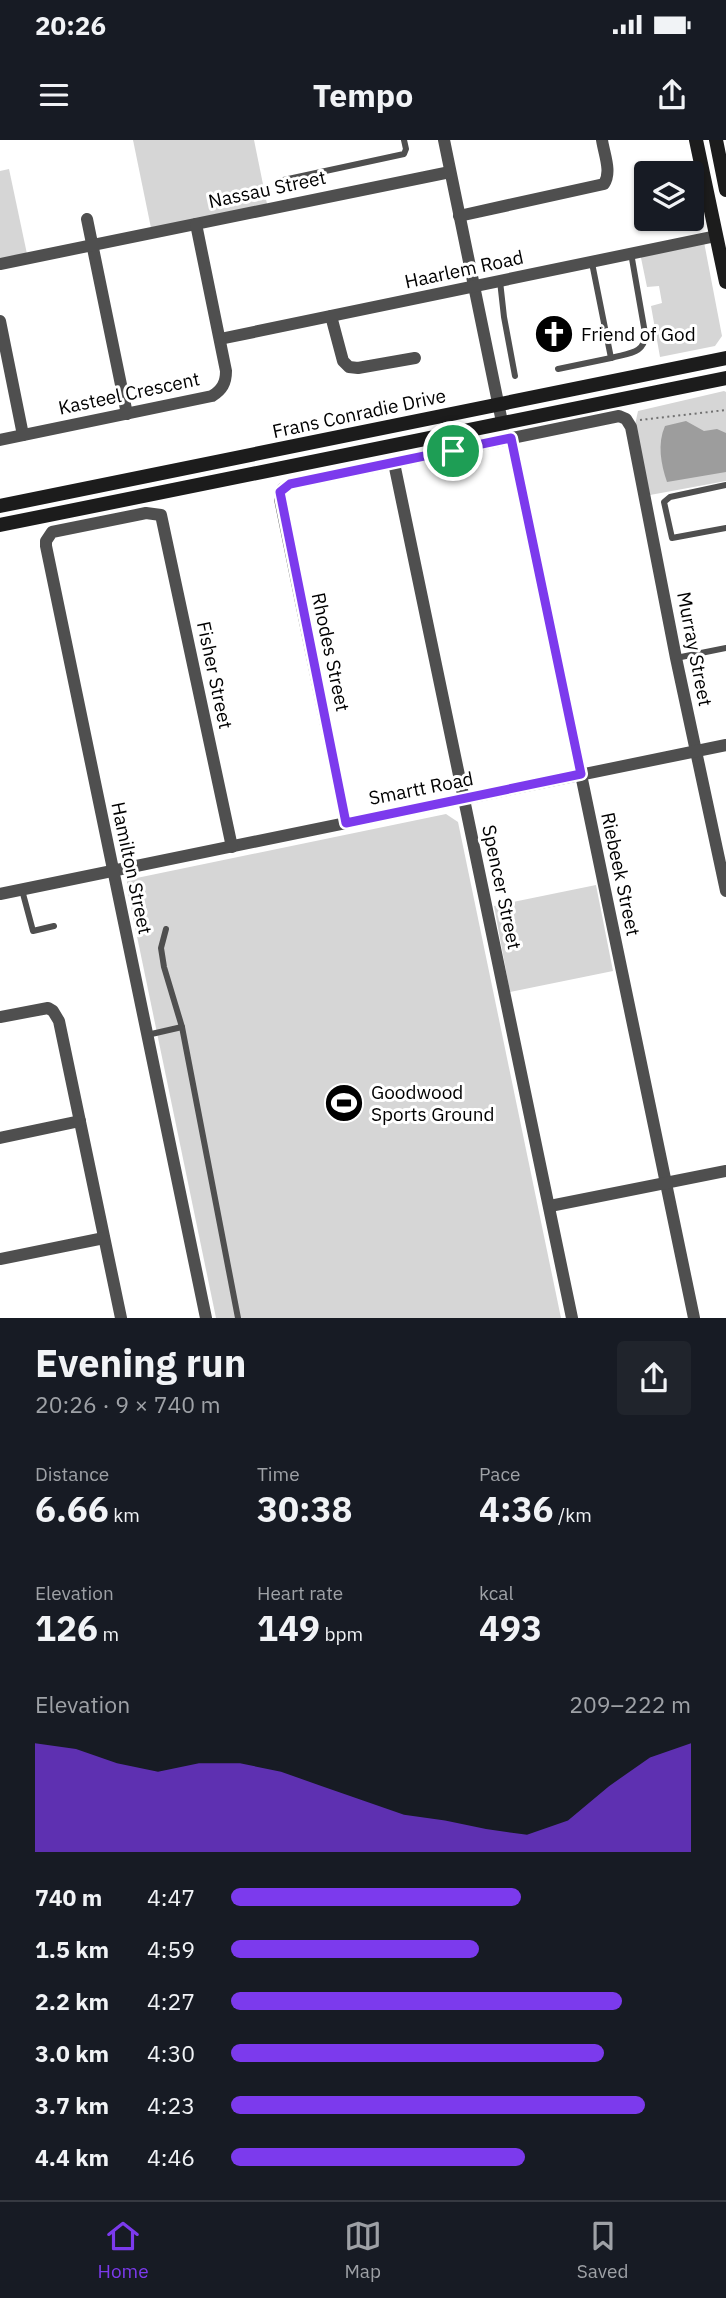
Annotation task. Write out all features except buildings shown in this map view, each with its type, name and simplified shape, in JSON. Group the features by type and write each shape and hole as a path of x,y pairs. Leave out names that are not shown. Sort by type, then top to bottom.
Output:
{"main road":[{"path":"696,140 726,282"},
{"path":"716,140 726,190"},
{"name":"Frans Conradie Drive","path":"0,506 726,358"},
{"name":"Frans Conradie Drive","path":"0,525 726,378"}],"street":[{"path":"444,140 502,422"},
{"path":"459,216 604,184 608,170 602,140"},
{"name":"Nassau Street","path":"0,264 450,172"},
{"path":"87,219 127,414"},
{"name":"Kasteel Crescent","path":"0,440 216,394 223,387 226,377 220,339 196,223"},
{"name":"Haarlem Road","path":"220,339 716,236"},
{"path":"331,316 343,361 349,367 358,368 415,358"},
{"path":"0,321 23,435"},
{"path":"394,463 610,418 626,419"},
{"name":"Murray Street","path":"626,419 645,494 676,658 726,891"},
{"name":"Riebeek Street","path":"511,438 694,1318"},
{"name":"Rhodes Street","path":"346,823 280,499 282,489 290,484 394,463"},
{"name":"Spencer Street","path":"394,463 572,1318"},
{"name":"Hamilton Street","path":"158,513 146,513 52,532 46,541 206,1318"},
{"name":"Fisher Street","path":"158,513 163,520 232,847"},
{"name":"Smartt Road","path":"0,894 726,745"},
{"path":"0,1017 48,1008 59,1021 121,1318"},
{"path":"0,1138 80,1121"},
{"path":"550,1206 726,1171"},
{"path":"0,1259 104,1238"}],"lane":[{"path":"279,181 404,154 404,140"},
{"path":"558,369 611,358 641,349 645,344 631,253"},
{"path":"592,261 611,358"},
{"path":"500,281 515,376"},
{"path":"726,485 670,496 664,505 672,538 726,528"},
{"path":"676,658 726,648"},
{"path":"22,890 33,931 54,926"},
{"path":"166,929 161,948 164,967 182,1027 238,1318"},
{"path":"147,1035 182,1027"}],"path":[{"path":"626,419 726,410"}],"shaded area":[{"path":"133,140 254,140 267,204 151,228"},
{"path":"9,169 27,254 0,259 0,171"},
{"path":"704,242 722,336 715,346 660,357 651,306 662,303 659,286 647,287 640,253"},
{"path":"724,391 726,481 650,495 635,425 638,411"},
{"path":"686,421 704,431 717,429 726,433 726,472 667,482 661,454 665,426"},
{"name":"Goodwood Sports Ground","path":"446,814 458,822 561,1318 216,1318 127,880"},
{"path":"596,885 613,971 510,992 494,906"}],"place":[{"name":"Friend of God","path":"554,334"},
{"name":"Goodwood Sports Ground","path":"344,1103"}],"route":[{"path":"511,438 581,774 346,823 280,492 290,484 453,451 511,438"}]}
